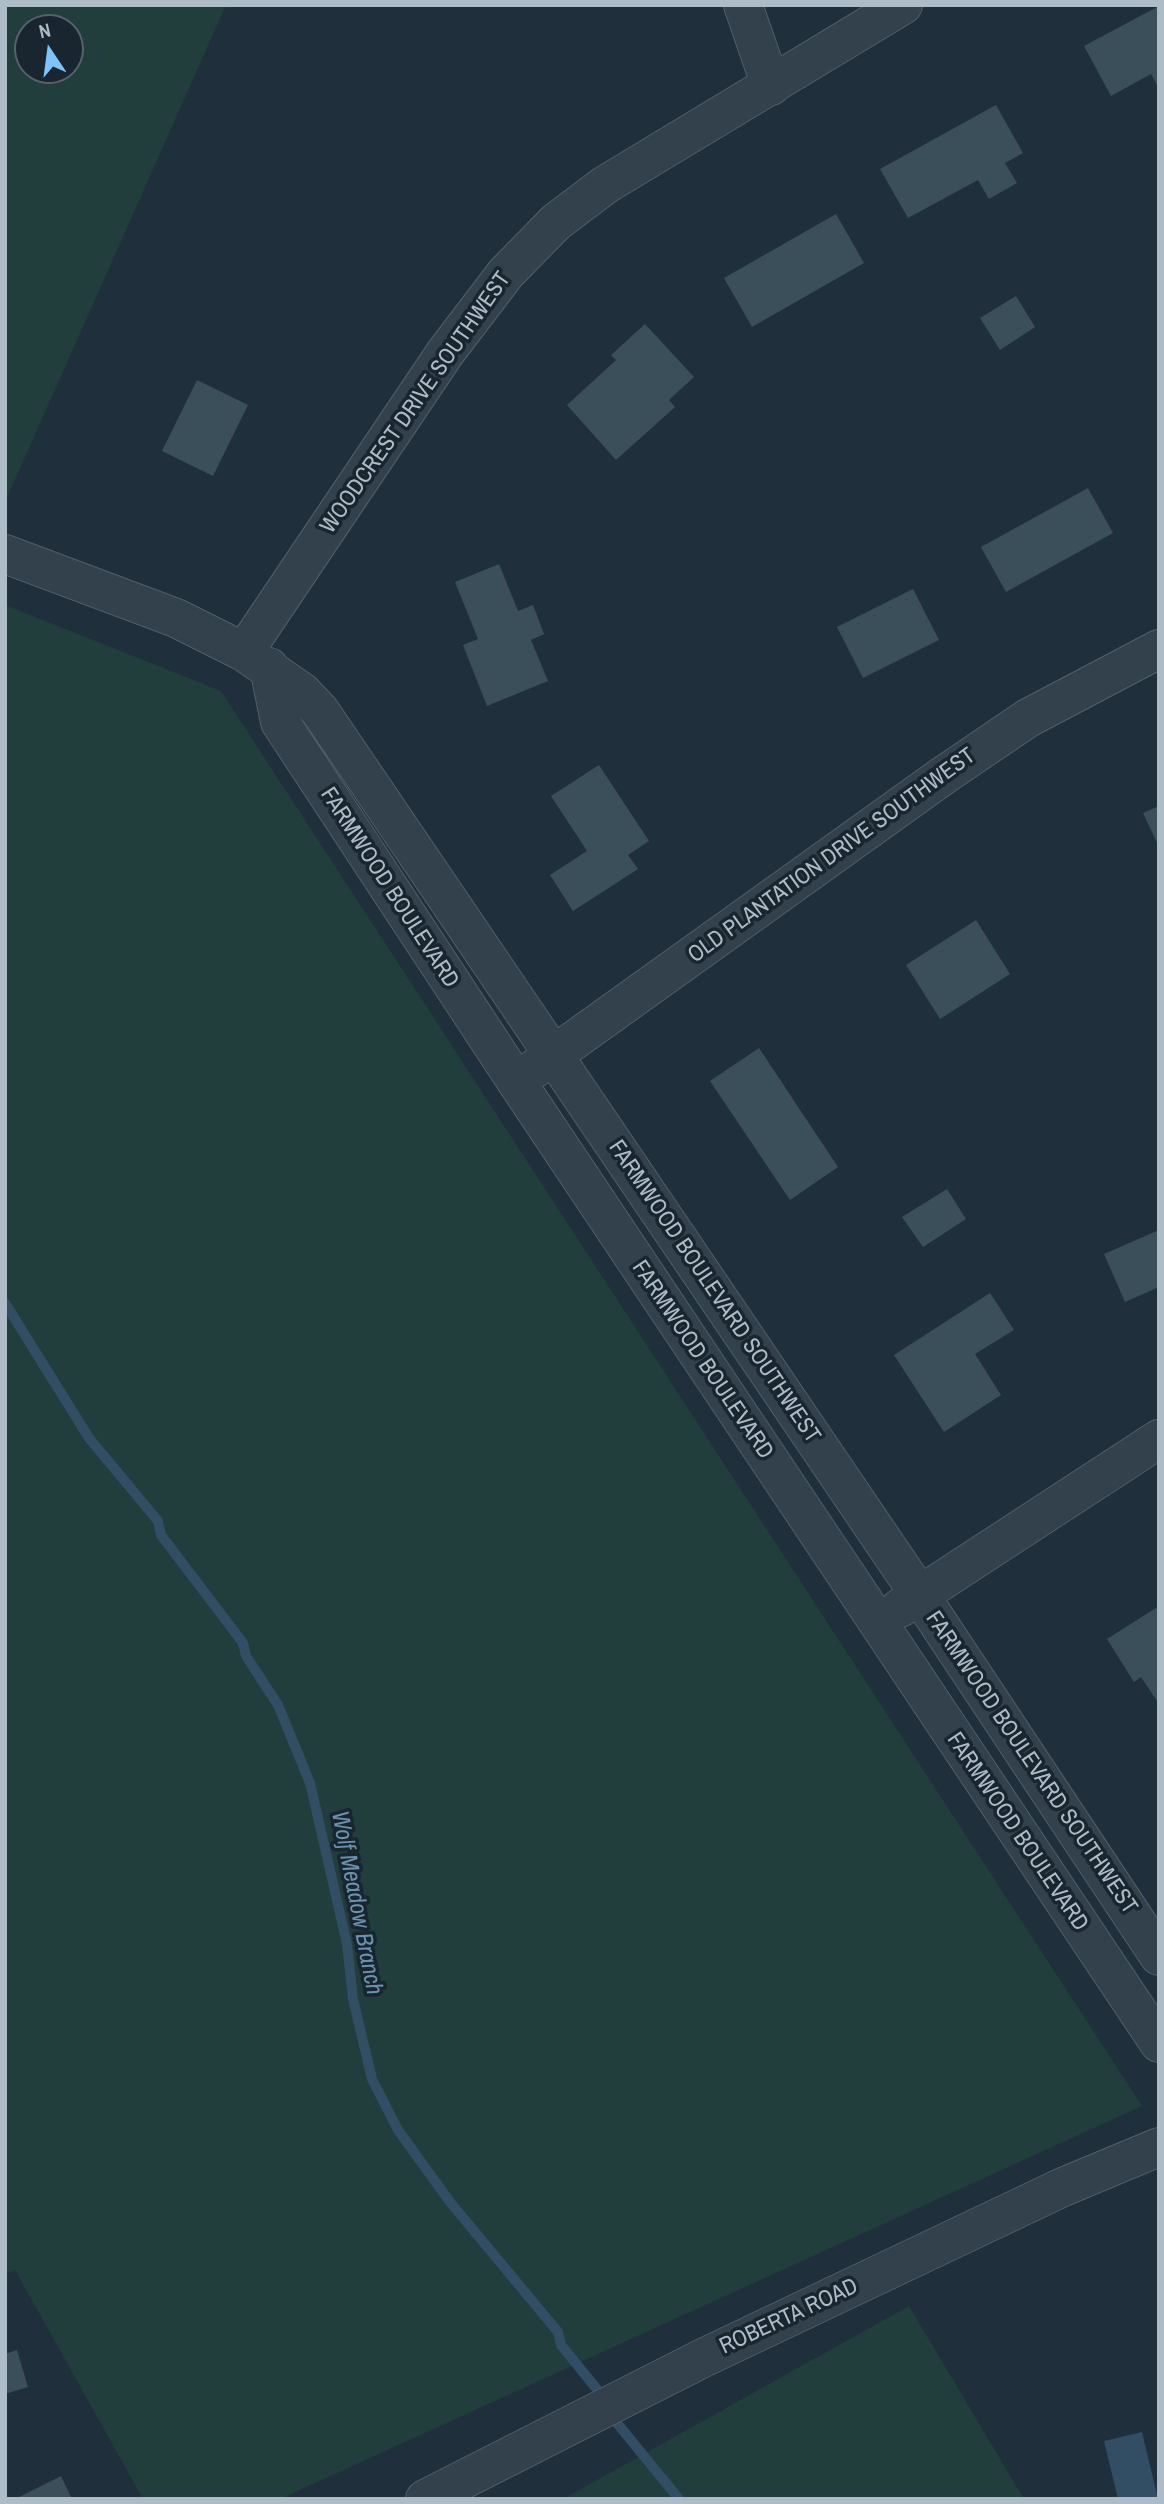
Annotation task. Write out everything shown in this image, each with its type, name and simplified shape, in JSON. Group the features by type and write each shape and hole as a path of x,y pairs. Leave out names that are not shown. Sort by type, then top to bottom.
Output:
{"street":[{"path":"743,5 771,86"},
{"name":"WOODCREST DRIVE SOUTHWEST","path":"257,659 438,365 506,273 556,222 605,186 903,5"},
{"name":"FARMWOOD BOULEVARD SOUTHWEST","path":"5,554 176,618 257,659 303,692 320,711 919,1594 1159,1956"},
{"name":"OLD PLANTATION DRIVE SOUTHWEST","path":"516,1081 1028,718 1159,649"},
{"name":"FARMWOOD BOULEVARD","path":"257,659 280,722 516,1081 1159,2043"},
{"path":"878,1624 919,1594 1159,1439"},
{"name":"ROBERTA ROAD","path":"425,2499 705,2357 1063,2187 1159,2147"}],"green space":[{"path":"5,5 226,5 5,502"},
{"path":"5,605 221,691 1142,2106 280,2499 143,2499 15,2270 5,2274"},
{"path":"909,2306 1024,2499 563,2499"}],"water":[{"path":"1142,2432 1158,2499 1118,2499 1104,2441"}],"building":[{"path":"1159,6 1159,89 1151,74 1111,96 1084,46"},
{"path":"996,105 1023,153 1005,163 1017,183 989,199 978,180 908,218 880,169"},
{"path":"836,214 864,263 752,327 724,278"},
{"path":"1016,296 1035,327 1000,350 980,318"},
{"path":"645,324 694,377 669,400 675,407 616,460 567,405 616,360 611,355"},
{"path":"197,380 248,405 213,476 162,451"},
{"path":"1088,488 1113,533 1006,592 981,547"},
{"path":"499,564 518,611 533,605 544,634 531,640 548,681 487,706 463,645 478,639 455,582"},
{"path":"913,589 939,640 863,678 837,627"},
{"path":"599,765 649,841 628,855 638,869 573,911 550,875 587,851 551,796"},
{"path":"1159,806 1159,847 1143,813"},
{"path":"976,920 1010,974 940,1019 906,965"},
{"path":"759,1048 838,1167 790,1200 710,1081"},
{"path":"947,1189 966,1219 923,1247 902,1217"},
{"path":"1159,1230 1159,1287 1125,1302 1104,1254"},
{"path":"990,1293 1014,1330 975,1354 1001,1395 944,1432 894,1355"},
{"path":"1159,1606 1159,1704 1141,1677 1134,1682 1107,1639"},
{"path":"17,2350 28,2387 5,2394 5,2354"},
{"path":"61,2476 72,2499 15,2499"}],"waterway":[{"name":"Wolf Meadow Branch","path":"5,1303 89,1438 158,1521 161,1535 243,1643 246,1656 278,1705 310,1783 347,1944 353,1999 372,2079 398,2130 450,2202 558,2332 561,2345 600,2393 603,2406 679,2499"}]}
